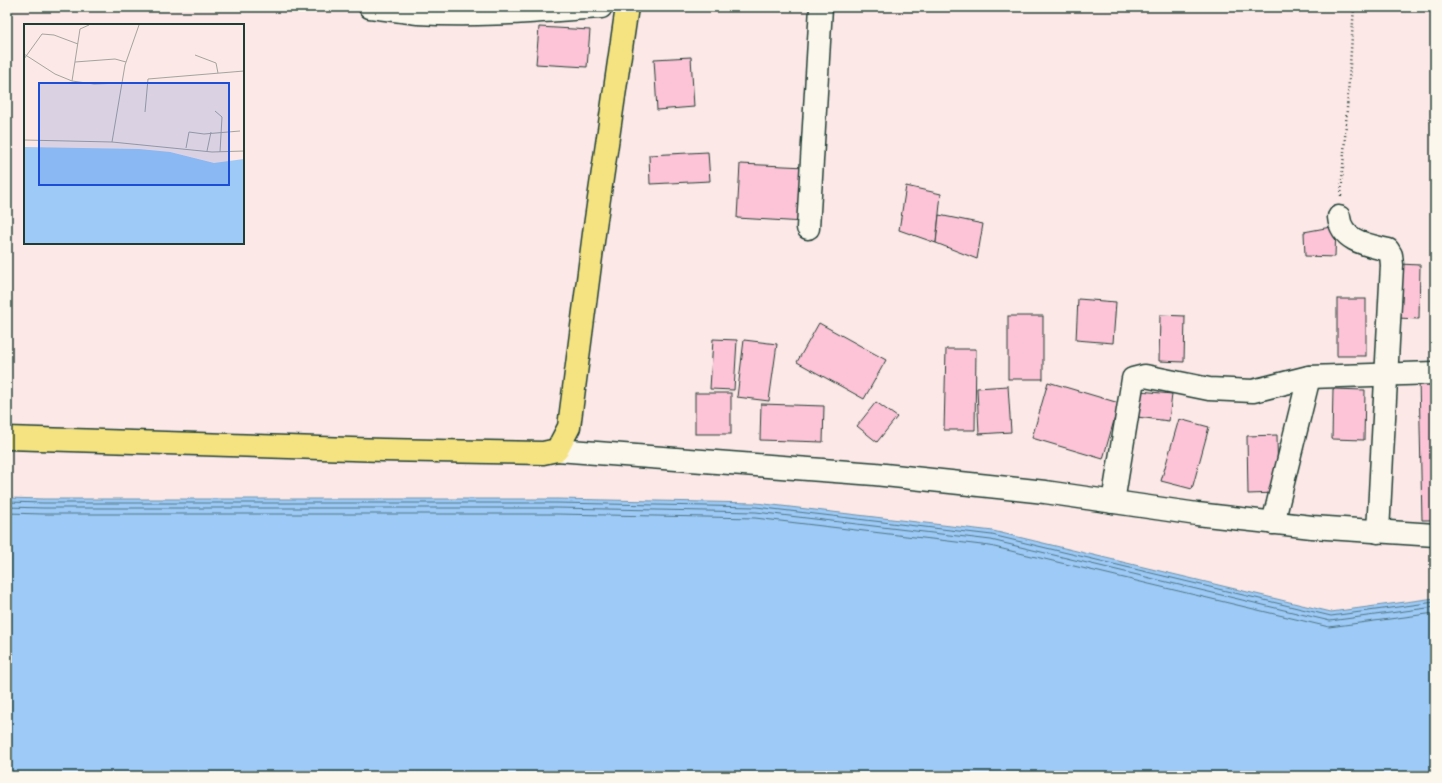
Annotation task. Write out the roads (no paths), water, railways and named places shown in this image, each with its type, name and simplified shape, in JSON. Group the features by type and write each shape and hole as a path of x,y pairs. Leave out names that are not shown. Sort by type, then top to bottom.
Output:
{"main road":[{"path":"7,438 391,450 543,453 557,450 569,427 594,226 627,7"}],"street":[{"path":"370,7 419,13 511,13 601,7"},
{"path":"808,228 821,7"},
{"path":"1339,217 1340,226 1350,238 1388,250 1391,255 1392,265 1378,532"},
{"path":"1114,502 1134,379 1136,377 1145,376 1209,389 1253,391 1309,377 1435,373"},
{"path":"1273,523 1309,377"},
{"path":"557,450 875,474 1045,492 1273,523 1378,532 1435,535"}],"water":[{"path":"7,498 557,499 756,503 993,531 1331,612 1435,598 1435,776 7,776"}]}
